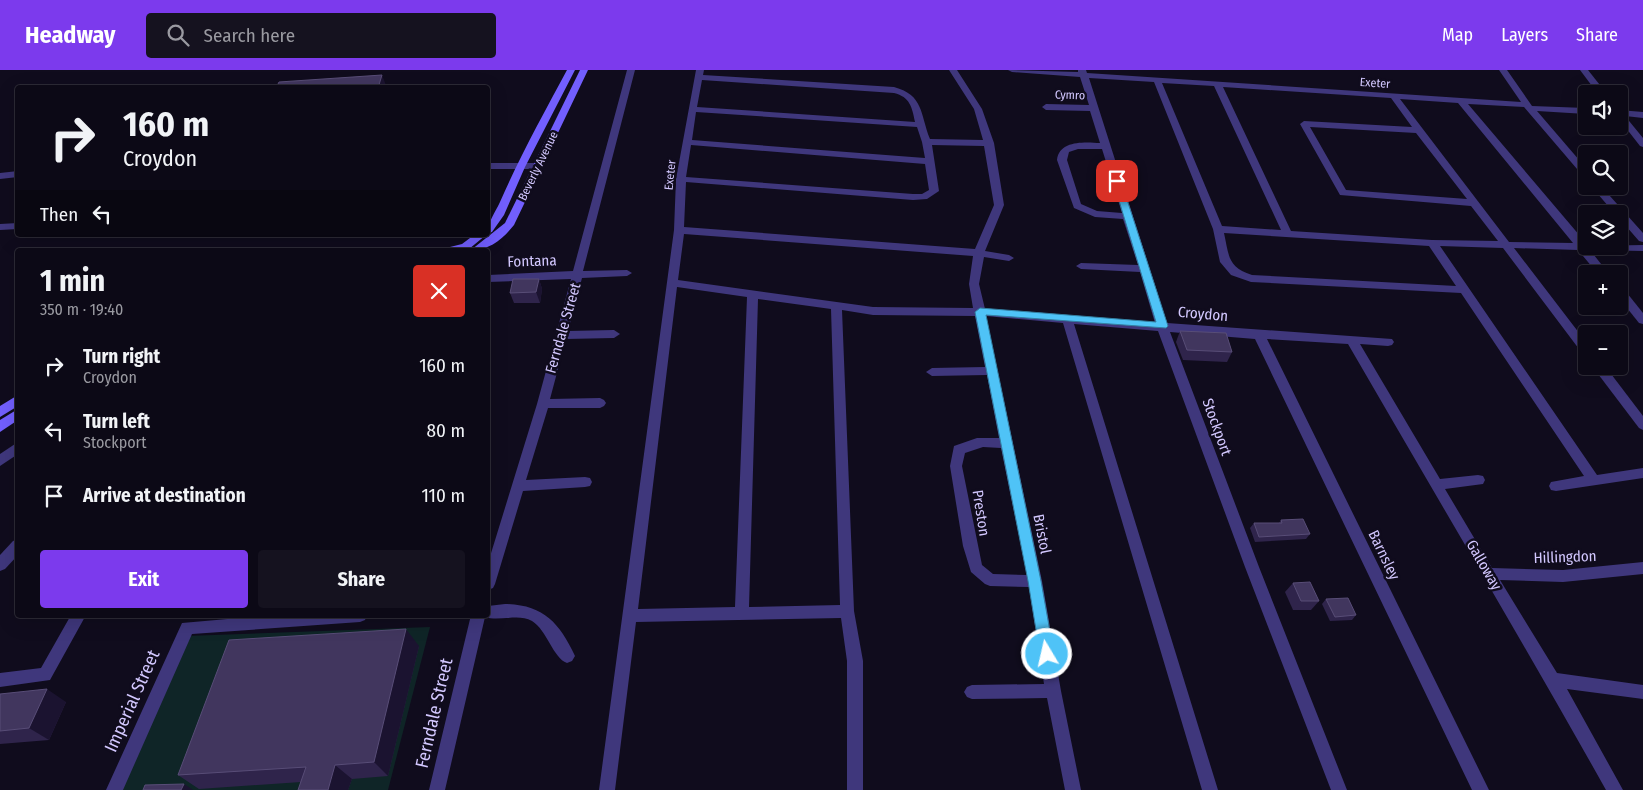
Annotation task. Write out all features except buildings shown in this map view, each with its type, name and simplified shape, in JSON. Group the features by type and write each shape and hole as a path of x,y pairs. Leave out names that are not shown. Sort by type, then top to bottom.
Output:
{"street":[{"name":"Beverly Avenue","path":"490,227 499,215 520,167 571,70"},
{"name":"Beverly Avenue","path":"479,248 495,238 509,225 584,70"},
{"name":"Ferndale Street","path":"490,578 542,404 631,70"},
{"path":"953,70 978,109 989,143 999,205 979,252"},
{"name":"Exeter","path":"1012,70 1083,72 1218,85 1578,110"},
{"path":"1503,70 1528,106 1578,165"},
{"path":"1584,70 1596,85"},
{"name":"Stockport","path":"1083,72 1162,326 1252,567 1339,790"},
{"path":"681,179 924,197 934,191 927,142 920,125 915,103 905,93 894,90 700,73"},
{"name":"Exeter","path":"607,790 673,283 679,230 681,179 692,109 700,73"},
{"path":"1157,80 1218,229 1228,267 1235,273 1251,278 1464,290"},
{"path":"1218,85 1288,234"},
{"path":"1394,96 1578,339"},
{"path":"1461,101 1578,243"},
{"name":"Cymro","path":"1046,107 1094,108"},
{"path":"692,109 920,125"},
{"path":"1628,114 1643,115"},
{"path":"1419,130 1304,124 1343,193 1474,203"},
{"path":"1628,125 1643,144"},
{"path":"687,142 929,161"},
{"path":"927,142 989,143"},
{"path":"1106,146 1071,147 1063,151 1061,154 1062,160 1077,206 1095,214 1128,216"},
{"path":"490,166 538,166"},
{"path":"0,176 15,174"},
{"path":"1604,195 1643,239"},
{"path":"0,227 15,226"},
{"path":"1218,229 1432,243 1578,248"},
{"path":"679,230 979,252 1009,258"},
{"path":"458,248 466,246 478,237"},
{"path":"1432,243 1594,480"},
{"path":"1628,248 1643,248"},
{"name":"Bristol","path":"979,252 974,284 1035,581 1053,691 1073,790"},
{"path":"1588,255 1596,265"},
{"path":"1081,266 1145,269"},
{"name":"Fontana","path":"490,278 627,273"},
{"name":"Croydon","path":"673,283 873,311 980,312 1259,335 1388,342"},
{"path":"742,612 753,293"},
{"path":"1628,302 1643,320"},
{"path":"836,306 847,611 855,661 855,790"},
{"path":"1066,318 1210,790"},
{"path":"560,336 614,334"},
{"name":"Barnsley","path":"1259,335 1481,790"},
{"name":"Galloway","path":"1352,340 1488,574 1553,680 1615,790"},
{"path":"932,372 991,371"},
{"path":"1605,375 1643,425"},
{"path":"0,412 15,401"},
{"path":"542,404 600,403"},
{"path":"0,427 15,415"},
{"name":"Preston","path":"1008,444 988,441 973,443 959,450 956,466 970,546 976,568 990,580 1035,581"},
{"path":"0,462 15,450"},
{"path":"1556,486 1643,473"},
{"path":"1437,485 1478,480"},
{"path":"519,486 585,482"},
{"path":"0,565 15,548"},
{"name":"Hillingdon","path":"1488,574 1563,576 1643,568"},
{"path":"490,612 529,611 545,622 568,656"},
{"path":"630,616 847,611"},
{"path":"0,680 45,675 77,618"},
{"name":"Imperial Street","path":"114,790 187,628 315,618"},
{"name":"Ferndale Street","path":"437,790 477,618"},
{"path":"1553,680 1643,692"},
{"path":"972,692 1053,691"}],"green space":[{"path":"430,627 388,790 117,790 186,636"}],"route":[{"path":"1047,654 1035,581 980,312 1162,326 1117,181"}]}
